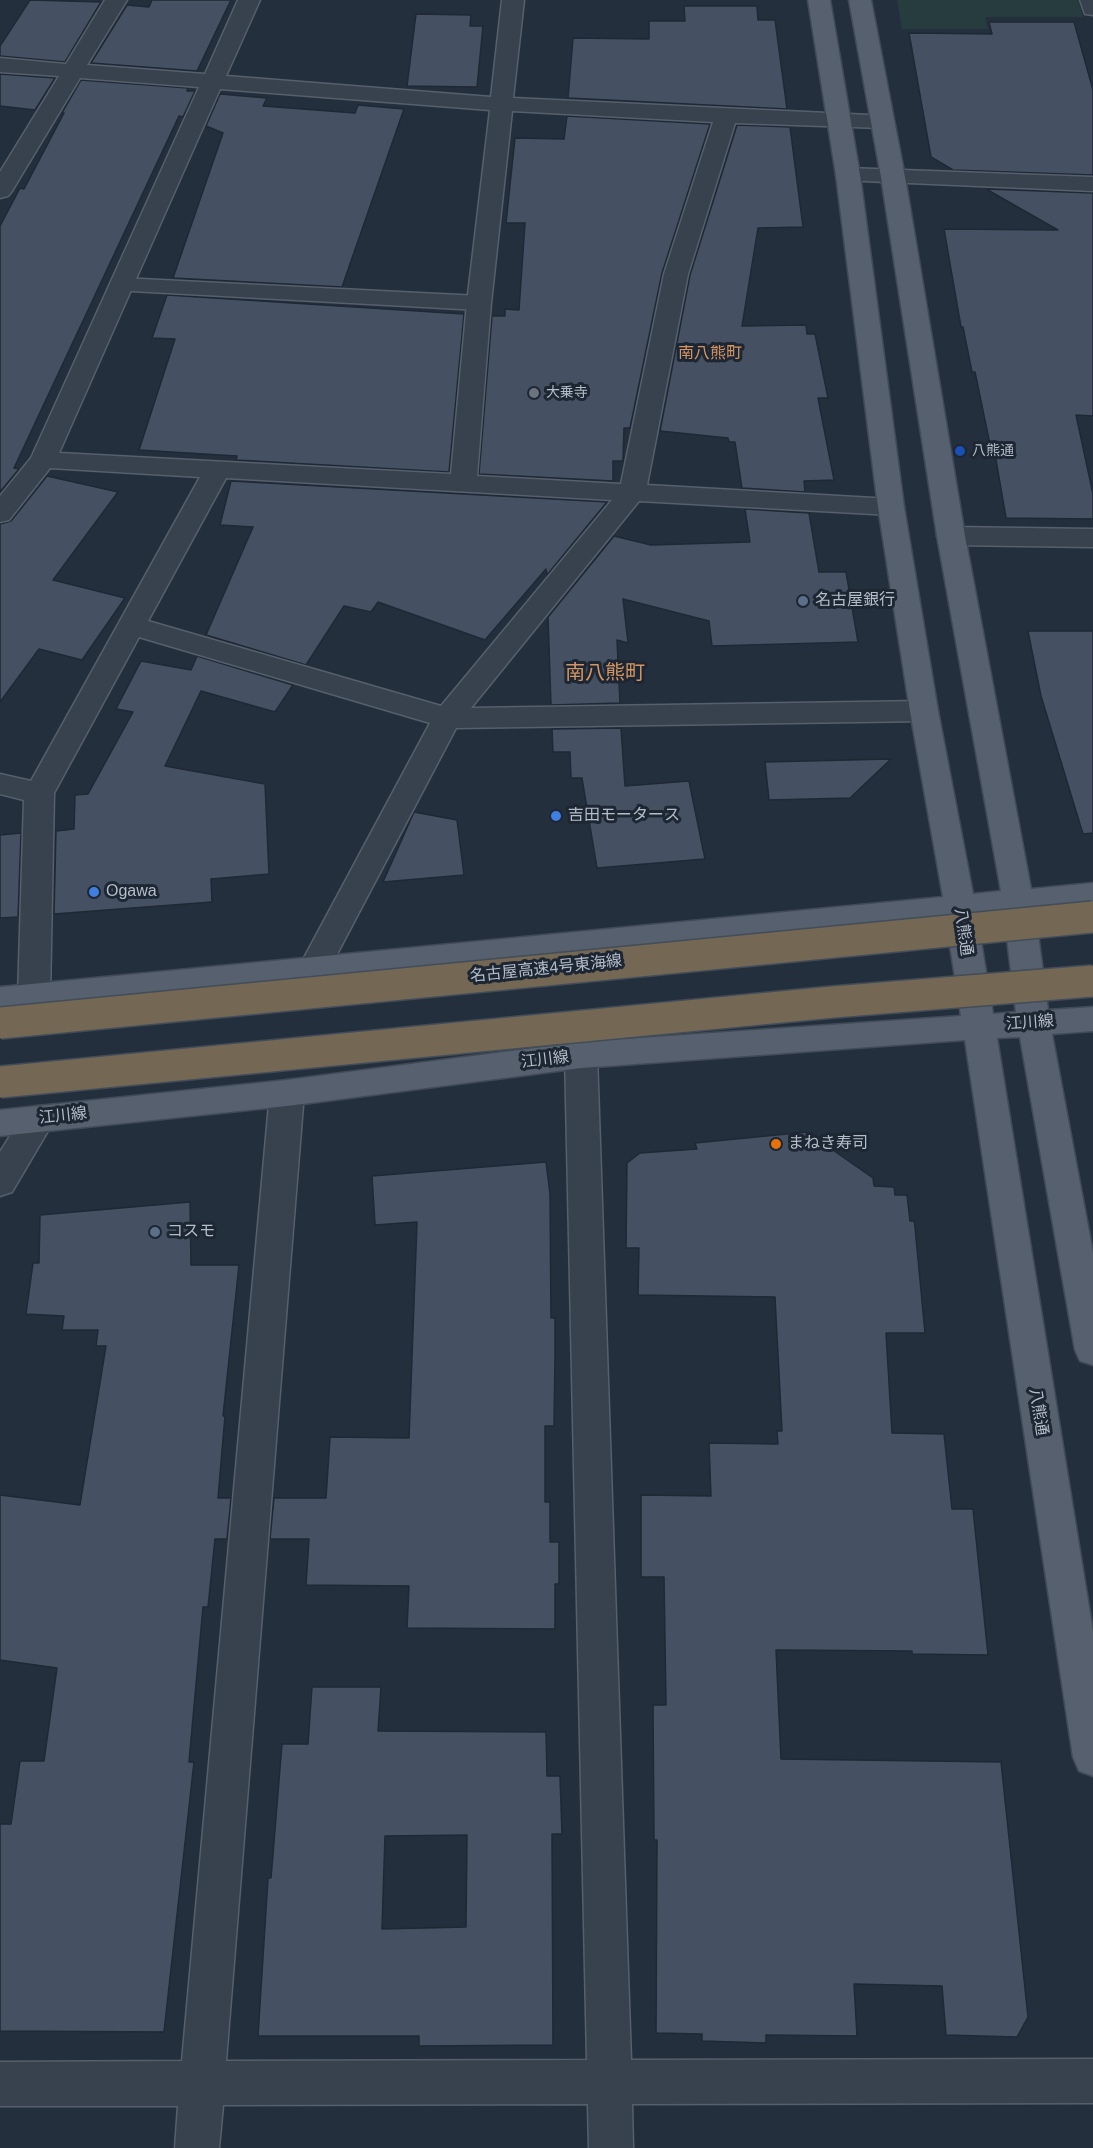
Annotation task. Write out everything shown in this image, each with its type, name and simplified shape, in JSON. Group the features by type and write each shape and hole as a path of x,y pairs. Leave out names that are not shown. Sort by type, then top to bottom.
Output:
{"highway":[{"name":"名古屋高速4号東海線","path":"0,1023 1093,917"},
{"path":"0,1082 832,1002 1093,981"}],"main road":[{"name":"八熊通","path":"819,0 848,175 891,507 924,711 960,907 1093,1757"},
{"path":"860,0 893,177 951,536 1018,901 1034,1023 1093,1350"},
{"path":"0,999 1093,894"},
{"name":"江川線","path":"0,1123 287,1093 581,1055 1093,1019"}],"street":[{"path":"0,191 116,0"},
{"path":"0,514 43,460 249,0"},
{"path":"463,483 479,303 513,0"},
{"path":"1091,0 1093,9"},
{"path":"0,65 500,104 726,116 882,121"},
{"path":"314,969 447,718 632,493 676,274 726,116"},
{"path":"848,175 1093,184"},
{"path":"43,460 891,507"},
{"path":"34,996 39,793 217,470"},
{"path":"951,536 1093,538"},
{"path":"131,625 447,718 924,711"},
{"path":"0,784 39,793"},
{"path":"581,1055 611,2148"},
{"path":"196,2148 287,1093"},
{"path":"0,1182 38,1119"},
{"path":"0,2084 1093,2081"}],"lane":[{"path":"121,285 479,303"}],"green space":[{"path":"897,0 1078,0 1083,17 985,17 988,29 902,29"}],"building":[{"path":"30,0 101,2 65,62 0,56 0,46"},
{"path":"152,0 231,0 197,71 91,63 127,5 149,7"},
{"path":"684,6 757,6 758,20 775,20 787,109 568,98 573,38 649,39 649,21 685,21"},
{"path":"416,14 471,15 470,26 483,26 477,87 407,86"},
{"path":"989,22 1074,22 1093,90 1093,175 953,170 931,157 909,33 992,34"},
{"path":"0,74 55,78 35,110 0,106"},
{"path":"81,80 188,88 187,91 195,91 183,117 179,116 14,468 19,469 0,492 0,226 20,188 24,189"},
{"path":"220,94 267,98 263,106 355,113 358,105 404,109 342,287 173,278 223,133 206,126"},
{"path":"567,116 710,124 662,273 630,428 624,428 623,461 613,461 613,481 479,474 492,316 505,316 505,309 519,310 525,223 506,223 515,138 564,139"},
{"path":"737,125 790,127 803,227 758,228 742,326 806,325 807,334 815,334 828,398 818,398 834,480 804,481 805,492 742,488 735,442 729,442 728,438 660,431 690,275"},
{"path":"986,189 1093,193 1093,416 1076,415 1093,494 1093,519 1006,518 995,454 992,454 975,372 972,372 963,327 961,327 944,229 1058,230"},
{"path":"167,295 464,314 449,472 236,460 237,456 139,450 175,339 152,338"},
{"path":"47,476 118,492 53,580 125,598 82,660 39,649 0,702 0,524 11,521"},
{"path":"231,481 607,502 547,575 546,569 485,640 378,602 371,612 344,606 306,665 206,635 253,527 220,525"},
{"path":"745,509 809,513 819,572 846,572 858,642 712,646 709,621 623,599 628,643 617,640 620,703 551,705 548,617 614,536 651,545 750,542"},
{"path":"1028,631 1093,631 1093,833 1083,834 1041,696"},
{"path":"197,656 293,685 275,712 201,691 165,766 265,784 269,874 211,879 212,902 54,914 56,831 74,829 75,795 88,794 133,712 116,709 141,661 191,670"},
{"path":"621,728 625,786 689,781 705,859 597,868 582,778 571,778 570,752 553,752 552,729"},
{"path":"891,759 850,798 769,800 765,762"},
{"path":"414,812 457,820 464,875 383,882"},
{"path":"21,833 18,917 0,918 0,835"},
{"path":"807,1132 873,1178 874,1186 894,1187 895,1195 907,1195 910,1221 914,1221 915,1227 925,1333 886,1333 892,1433 944,1434 952,1509 973,1509 988,1655 912,1654 912,1651 776,1650 781,1759 1001,1762 1028,2017 1017,2037 946,2035 942,1986 854,1984 857,2036 766,2035 766,2043 702,2041 702,2034 656,2033 657,1840 654,1840 653,1705 666,1705 664,1577 641,1577 641,1495 711,1496 709,1443 778,1444 777,1431 782,1431 775,1297 638,1295 639,1248 626,1248 627,1163 640,1153 697,1149 695,1143"},
{"path":"546,1162 550,1194 551,1318 555,1318 555,1356 554,1426 545,1426 545,1502 550,1502 550,1542 559,1542 559,1584 555,1584 555,1629 407,1628 409,1586 306,1585 309,1539 270,1539 274,1498 326,1498 330,1437 409,1438 417,1222 375,1225 372,1176"},
{"path":"190,1202 191,1265 239,1265 223,1416 225,1416 218,1498 231,1498 227,1539 215,1539 208,1607 203,1607 189,1762 194,1762 164,2032 0,2031 0,1824 11,1824 20,1761 44,1761 57,1668 0,1660 0,1495 80,1505 106,1346 96,1346 98,1330 62,1330 64,1316 26,1314 33,1263 39,1263 40,1215"},
{"path":"312,1687 381,1687 378,1731 546,1732 547,1776 560,1776 562,1834 552,1834 553,2045 419,2046 419,2036 258,2036 268,1878 271,1878 282,1744 308,1744","holes":["467,1835 466,1927 382,1929 385,1836"]}],"place":[{"name":"大乗寺","path":"534,393"},
{"name":"八熊通","path":"960,451"},
{"name":"名古屋銀行","path":"803,601"},
{"name":"吉田モータース","path":"556,816"},
{"name":"Ogawa","path":"94,892"},
{"name":"まねき寿司","path":"776,1144"},
{"name":"コスモ","path":"155,1232"}],"district":[{"name":"南八熊町","path":"710,354"},
{"name":"南八熊町","path":"605,673"}]}
